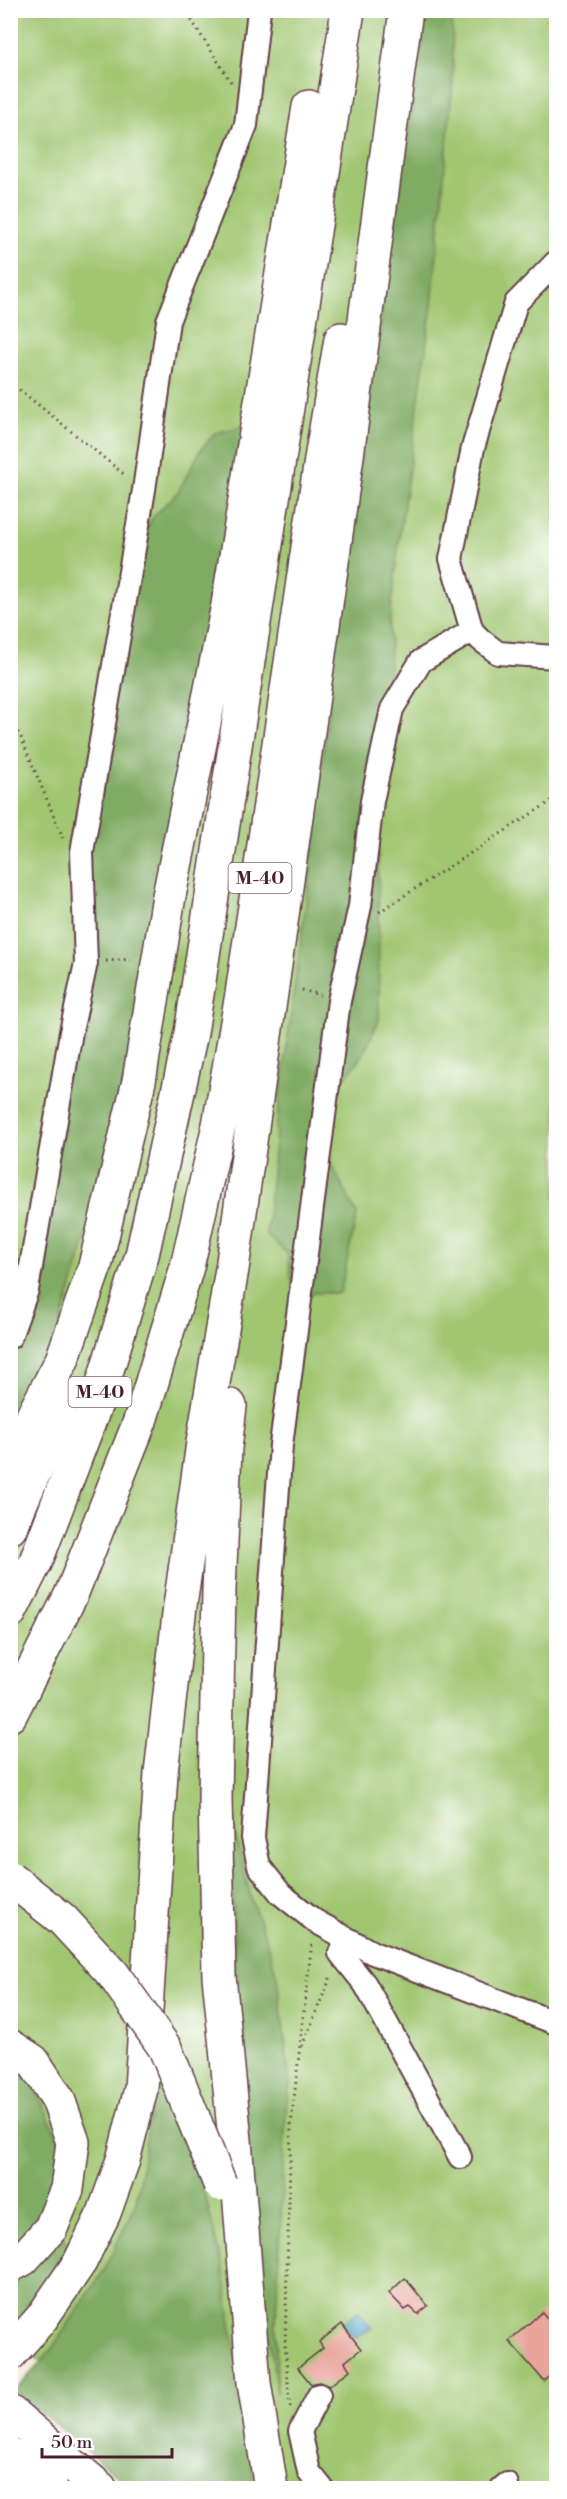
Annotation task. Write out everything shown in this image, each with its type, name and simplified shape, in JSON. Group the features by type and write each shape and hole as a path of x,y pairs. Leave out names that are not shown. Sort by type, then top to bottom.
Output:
{"highway":[{"path":"10,1453 26,1429 62,1360 95,1266 139,1081 169,896 228,605 325,10"},
{"name":"M-40","path":"10,1612 36,1562 100,1393 142,1255 191,1033 348,10"},
{"name":"M-40","path":"10,1715 71,1595 140,1421 188,1267 219,1125 243,994 322,453 395,10"},
{"path":"10,2354 41,2319 80,2262 104,2213 123,2160 141,2089 161,1773 180,1606 203,1443 232,1269 349,444 406,10"},
{"path":"271,2488 254,2382 219,1976 215,1798 220,1578 225,1448 316,665"},
{"path":"10,1528 45,1447 75,1364 113,1242 147,1081 192,786"},
{"path":"10,1878 62,1919 113,1974 165,2048 220,2184 250,2332"},
{"path":"10,2046 33,2061 52,2089 58,2099 73,2142 67,2189 51,2228 23,2259 10,2266"},
{"path":"10,2412 100,2488"}],"street":[{"path":"10,1337 27,1290 71,1032 86,963 82,852 144,490 168,321 246,125 259,10"},
{"path":"556,262 516,303 474,448 451,559 472,631 498,653 556,657"},
{"path":"460,2157 343,1946 281,1894 259,1866 254,1838 281,1445 339,1001 360,906 372,801 392,709 421,661 472,631"},
{"path":"343,1946 373,1953 556,2023"},
{"path":"319,2395 300,2431 309,2472 322,2488"}],"path":[{"path":"185,10 248,107"},
{"path":"10,382 144,490"},
{"path":"10,723 20,735 65,843"},
{"path":"355,928 556,798"},
{"path":"86,963 131,959"},
{"path":"290,2410 285,2322 291,2125 315,1921"},
{"path":"300,2051 343,1946"}],"green space":[{"path":"10,11 556,11 556,2488 182,2488 11,2335"},
{"path":"426,11 452,11 453,82 432,305 390,620 389,694 378,829 379,1020 361,1058 333,1092 320,1143 357,1214 340,1293 294,1293 287,1253 266,1235 278,1112 311,865 341,593"},
{"path":"246,426 109,1164 48,1366 11,1432 11,1350 27,1296 70,1041 85,850 135,544 154,516 178,492 200,451 215,433"},
{"path":"231,1816 250,1895 277,1977 290,2082 286,2108 276,2322 277,2394 236,2084"},
{"path":"11,2058 29,2074 63,2149 56,2192 11,2256"},
{"path":"161,2067 197,2162 224,2273 255,2488 132,2488 15,2391 49,2353 105,2269 136,2202 153,2097"},
{"path":"62,2236 69,2244 53,2275 11,2333 11,2281"}],"water":[{"path":"358,2311 372,2328 356,2338 342,2324"}],"building":[{"path":"405,2278 428,2306 418,2314 410,2307 405,2310 389,2293"},
{"path":"542,2312 556,2329 556,2370 544,2381 509,2341"},
{"path":"342,2324 361,2349 345,2362 350,2370 329,2386 319,2382 311,2384 298,2368 323,2348 319,2342"}]}
